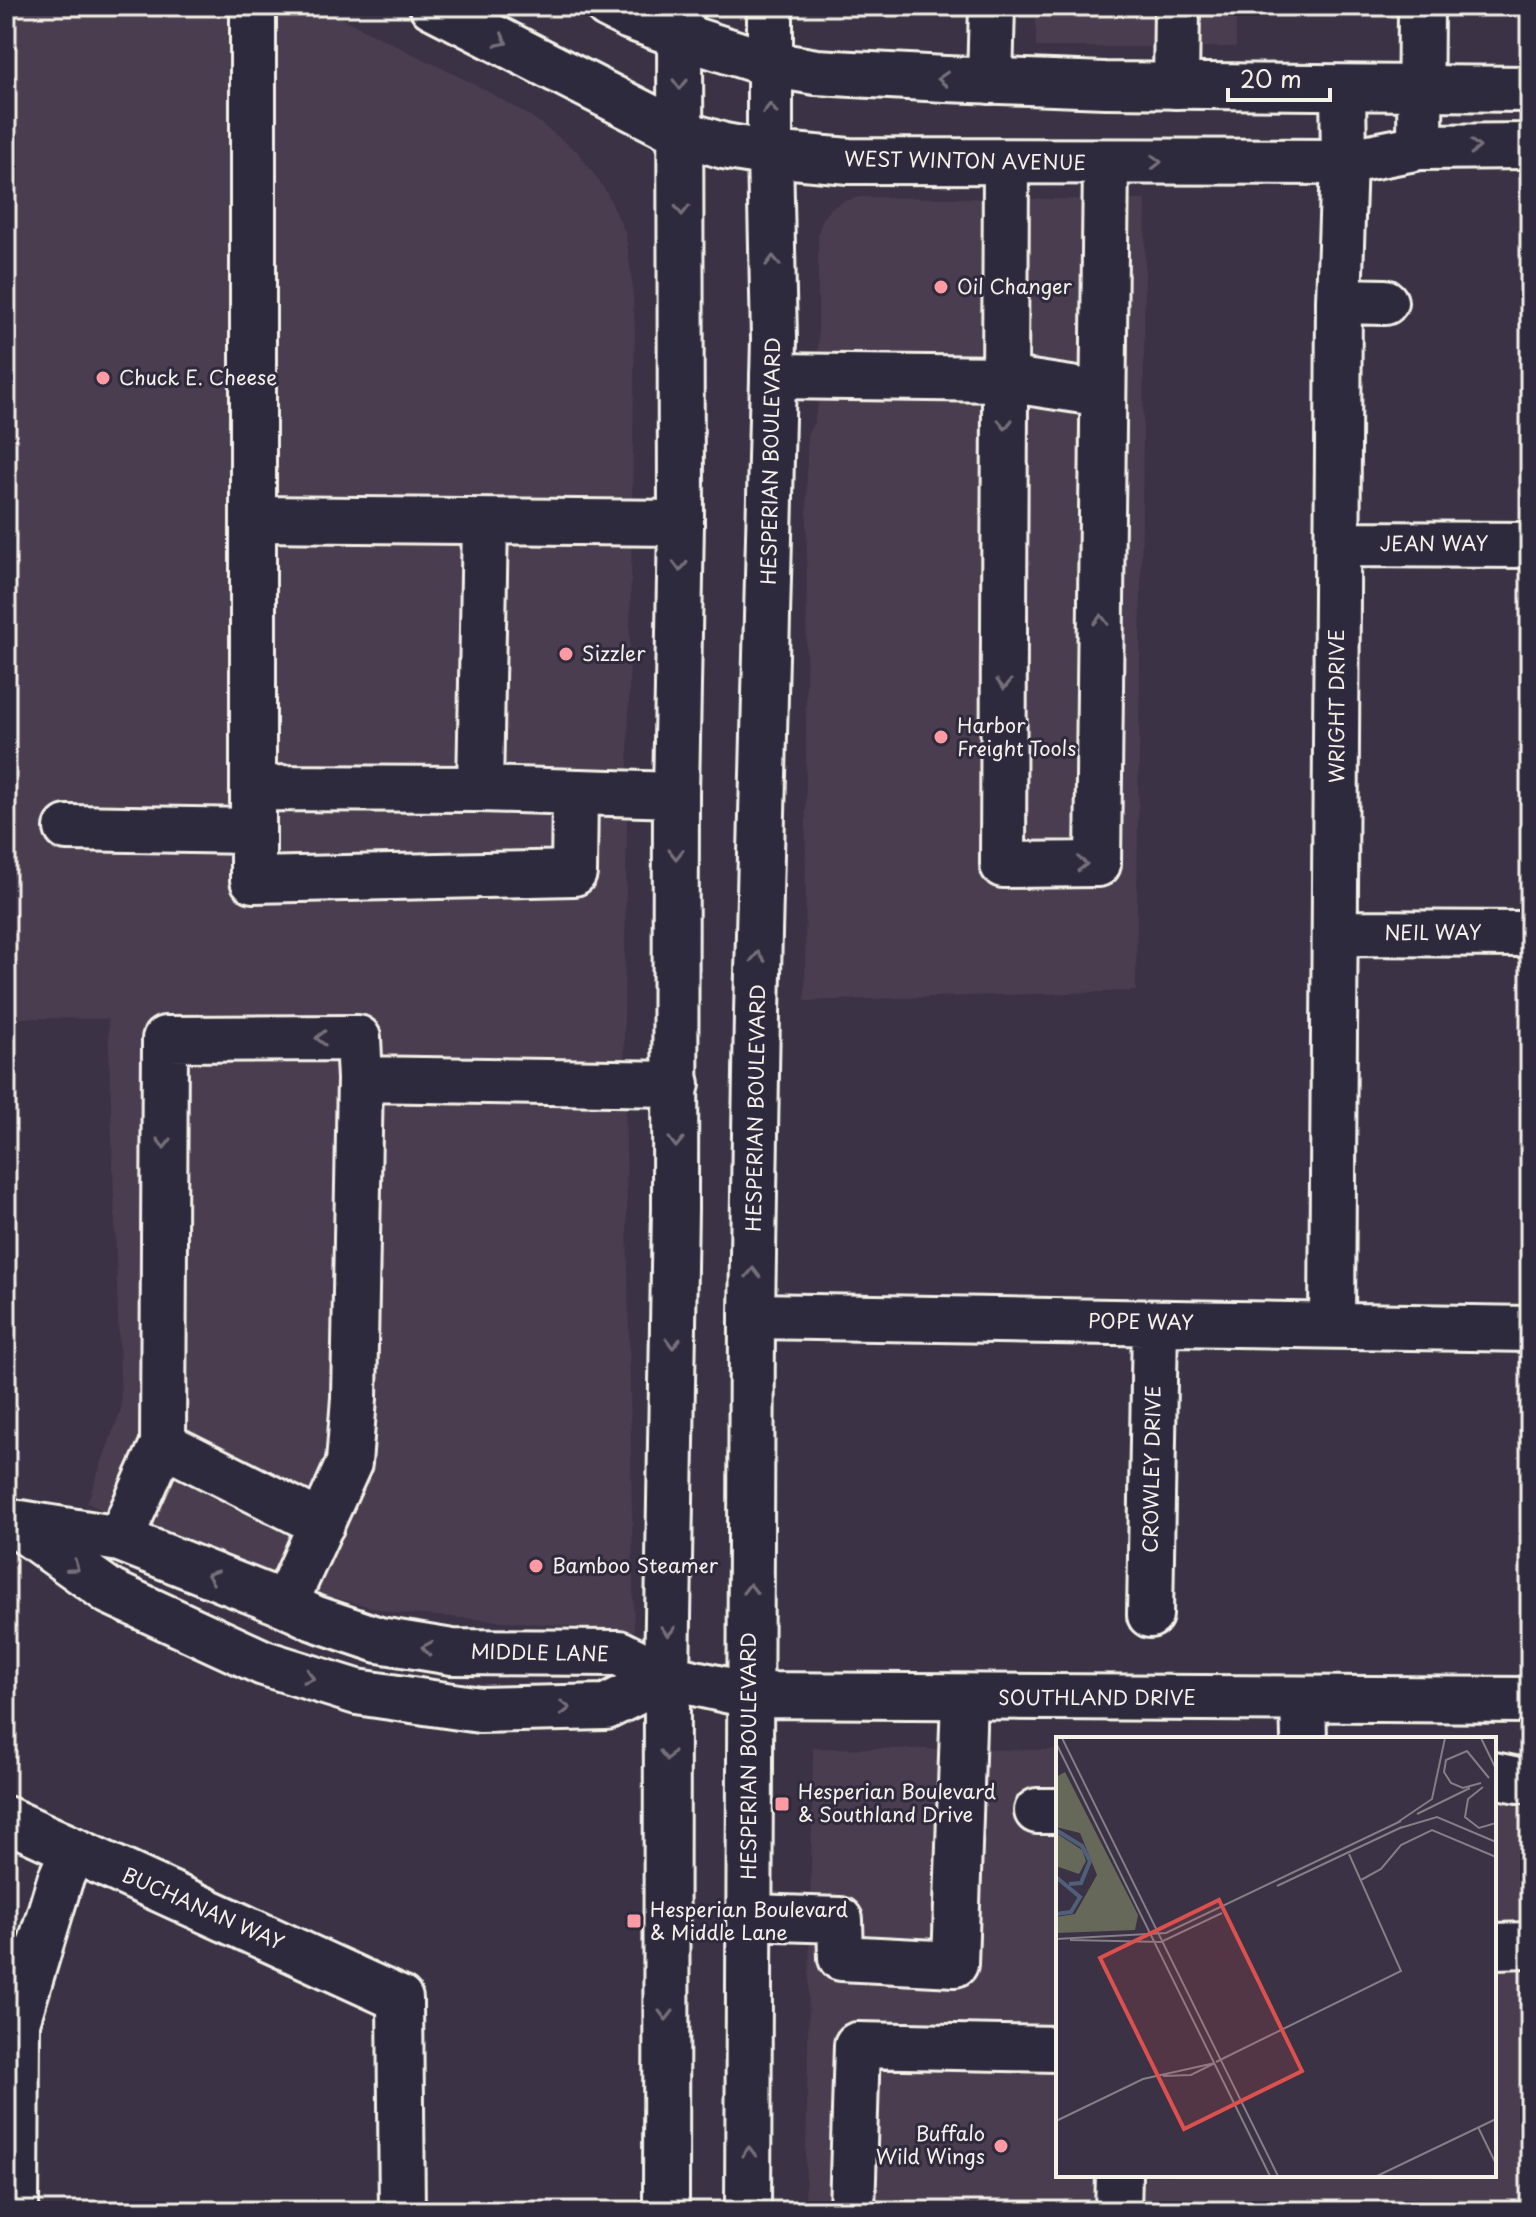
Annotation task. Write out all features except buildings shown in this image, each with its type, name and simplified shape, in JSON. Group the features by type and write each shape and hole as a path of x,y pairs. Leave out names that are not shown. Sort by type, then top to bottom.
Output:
{"main road":[{"path":"253,6 253,880 574,873 575,792"},
{"name":"WEST WINTON AVENUE","path":"432,6 679,132 724,146 770,154 849,161 1344,162 1420,147 1530,146"},
{"path":"608,6 630,17 680,21 769,64 816,72 1176,86 1530,89"},
{"name":"HESPERIAN BOULEVARD","path":"748,2211 752,1316 774,339 770,6"},
{"path":"990,81 992,6"},
{"path":"1176,86 1177,6"},
{"path":"1420,147 1421,6"},
{"path":"666,2211 667,1677 677,1084 676,795 681,523 680,21"},
{"name":"WRIGHT DRIVE","path":"1332,1325 1343,88"},
{"path":"1006,162 1003,865 1098,864 1106,163"},
{"path":"1339,301 1385,302"},
{"path":"773,376 1005,379 1103,394"},
{"path":"253,519 681,523"},
{"path":"480,789 485,522"},
{"name":"JEAN WAY","path":"1338,544 1530,545"},
{"path":"67,828 480,789 676,795"},
{"name":"NEIL WAY","path":"1336,933 1530,934"},
{"path":"120,1539 163,1444 165,1039 358,1038 355,1382 349,1463 285,1604"},
{"path":"360,1079 677,1084"},
{"name":"POPE WAY","path":"752,1316 1530,1329"},
{"name":"CROWLEY DRIVE","path":"1150,1615 1155,1323"},
{"path":"163,1444 322,1524"},
{"name":"MIDDLE LANE","path":"8,1520 110,1592 264,1663 357,1692 480,1710 606,1707 667,1677"},
{"name":"MIDDLE LANE","path":"8,1520 120,1539 314,1618 379,1640 452,1652 619,1653 667,1677"},
{"name":"SOUTHLAND DRIVE","path":"667,1677 749,1695 964,1697 1304,1719 1530,1700"},
{"path":"749,1917 840,1920 841,1958 955,1964 964,1697"},
{"name":"BUCHANAN WAY","path":"6,1819 400,1999 402,2211"},
{"path":"16,2211 17,2022 60,1880 73,1850"},
{"path":"1496,1946 1530,1945"},
{"path":"852,2211 857,2045 1056,2049"},
{"path":"1118,2211 1119,2177"}],"shaded area":[{"path":"6,6 317,6 482,88 532,117 578,152 606,191 626,234 635,328 624,1019 634,1631 395,1613 240,1574 87,1503 121,1409 108,1019 16,1018 16,877 6,877"},
{"path":"1036,6 1236,6 1236,47 1036,47"},
{"path":"860,197 1146,200 1136,991 805,1001 807,435 818,404 818,234 822,219 831,208"},
{"path":"813,1748 1056,1750 1056,2177 1496,2177 1496,1753 1530,1753 1530,2211 805,2211"}],"place":[{"name":"Oil Changer","path":"941,287"},
{"name":"Chuck E. Cheese","path":"103,378"},
{"name":"Sizzler","path":"566,654"},
{"name":"Harbor Freight Tools","path":"941,737"},
{"name":"Bamboo Steamer","path":"536,1566"},
{"name":"Hesperian Boulevard & Southland Drive","path":"782,1804"},
{"name":"Hesperian Boulevard & Middle Lane","path":"634,1921"},
{"name":"Buffalo Wild Wings","path":"1001,2146"}]}
